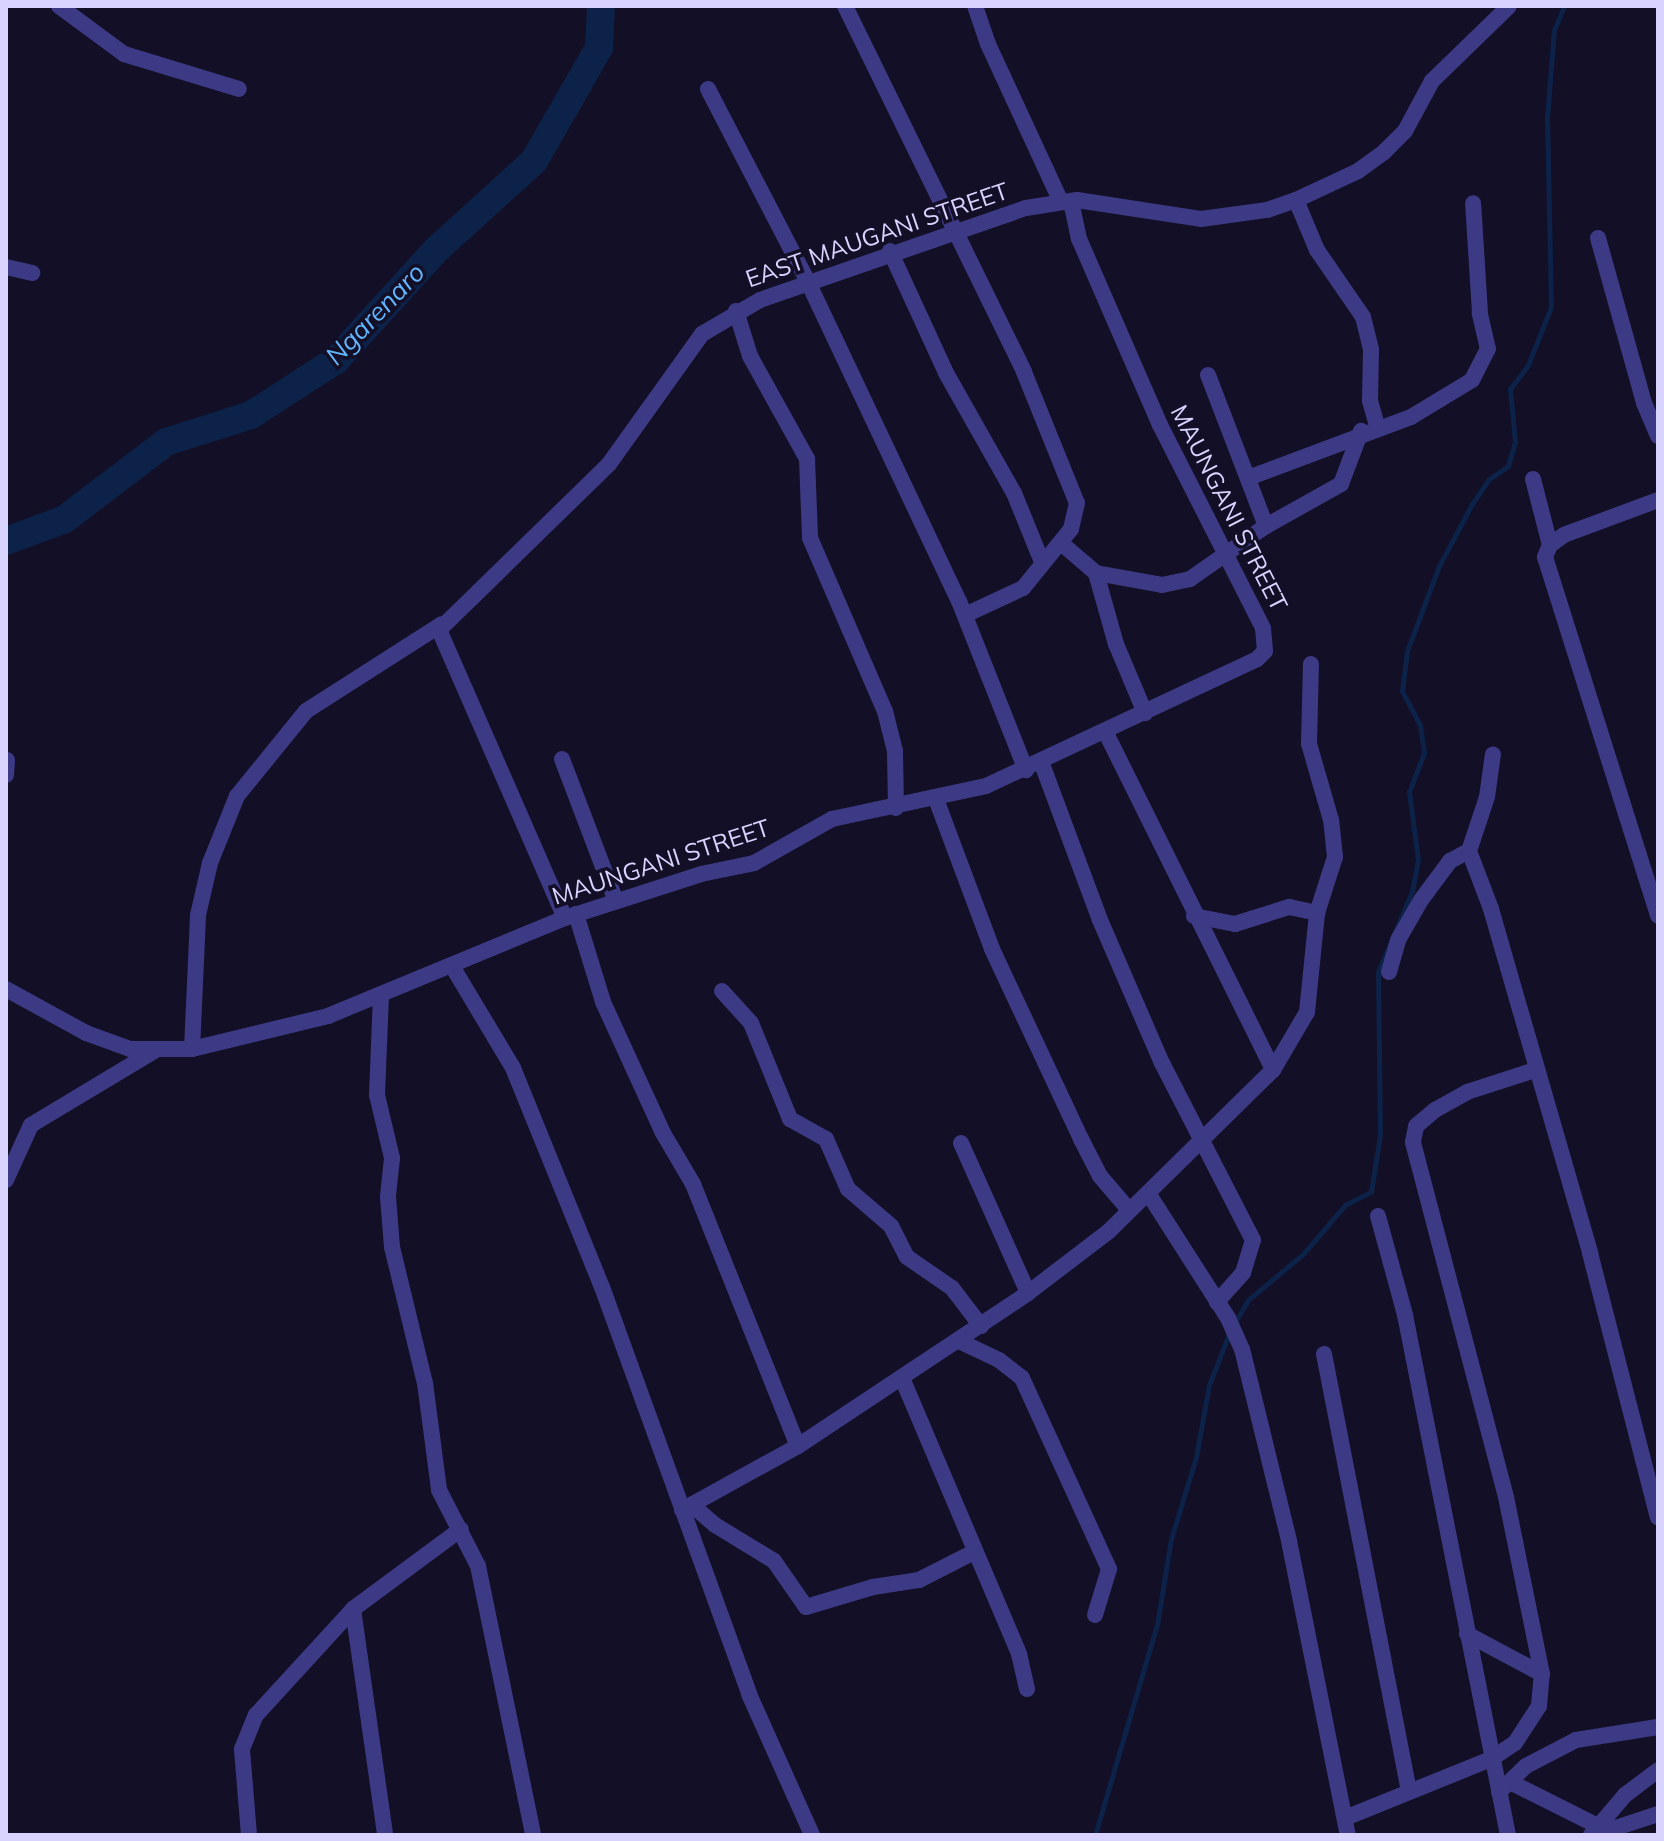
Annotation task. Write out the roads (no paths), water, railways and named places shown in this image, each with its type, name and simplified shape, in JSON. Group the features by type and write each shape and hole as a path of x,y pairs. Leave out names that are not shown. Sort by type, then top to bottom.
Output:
{"street":[{"path":"59,6 124,54 239,89"},
{"path":"845,6 1024,372 1077,503 1077,516 1061,543 1023,588 965,615"},
{"name":"MAUNGANI STREET","path":"6,989 110,1044 154,1051 192,1049 328,1016 570,916 754,863 832,819 936,799 1042,764 1250,664 1265,651 1263,628 1224,555 1128,354 1066,202 988,44 975,6"},
{"name":"EAST MAUGANI STREET","path":"192,1049 198,915 210,863 237,796 306,711 442,624 587,488 631,437 687,352 709,327 736,311 890,251 1066,202 1201,219 1267,210 1296,200 1358,171 1384,152 1405,131 1432,81 1509,6"},
{"path":"708,89 808,282 965,615 1026,770"},
{"path":"1061,543 1096,573 1179,584 1266,526 1341,484 1369,429 1371,349 1363,317 1317,250 1296,200"},
{"path":"1248,478 1440,403 1472,380 1485,361 1473,203"},
{"path":"1598,238 1644,403 1658,436"},
{"path":"890,251 946,373 1020,505 1042,562"},
{"path":"6,267 32,273"},
{"path":"736,311 750,356 807,459 810,538 885,711 895,751 896,808"},
{"path":"1208,375 1266,526"},
{"path":"1533,479 1550,545 1547,571 1658,916"},
{"path":"1550,545 1658,500"},
{"path":"1096,573 1116,644 1145,713"},
{"path":"442,624 440,637 570,916 603,1002 663,1133 693,1184 798,1446"},
{"path":"687,1508 798,1446 1028,1293 1148,1193 1273,1070 1307,1012 1317,913 1335,857 1331,820 1309,744 1311,664"},
{"path":"1106,733 1194,916 1273,1070"},
{"path":"1493,754 1469,851 1491,909 1594,1268 1658,1517"},
{"path":"562,759 616,901"},
{"path":"6,775 7,760"},
{"path":"1042,764 1100,920 1199,1140 1253,1240 1243,1273 1217,1302"},
{"path":"936,799 992,949 1081,1139 1100,1176 1129,1210"},
{"path":"1389,972 1398,940 1421,900 1450,861 1469,851"},
{"path":"1194,916 1235,924 1289,907 1317,913"},
{"path":"452,966 513,1068 687,1508 749,1694 812,1835"},
{"path":"722,991 751,1023 790,1119 826,1139 848,1189 891,1226 907,1257 952,1288 981,1326"},
{"path":"381,995 377,1095 392,1158 388,1197 392,1247 425,1383 439,1490 478,1566 533,1835"},
{"path":"6,1180 21,1137 44,1113 109,1081 154,1051"},
{"path":"1148,1193 1217,1302 1242,1349 1264,1437 1347,1827 1409,1792 1491,1759 1532,1723 1542,1674 1506,1497 1413,1142 1416,1126 1435,1110 1467,1092 1535,1070"},
{"path":"961,1143 1028,1293"},
{"path":"1378,1216 1405,1315 1491,1759 1504,1787 1508,1835"},
{"path":"959,1341 999,1360 1022,1378 1109,1569 1095,1615"},
{"path":"1324,1354 1409,1792"},
{"path":"902,1378 1019,1654 1027,1689"},
{"path":"687,1508 774,1561 806,1607 873,1587 919,1580 974,1552"},
{"path":"249,1835 245,1734 265,1704 353,1609 461,1529"},
{"path":"353,1609 385,1835"},
{"path":"1467,1634 1542,1674"},
{"path":"1504,1787 1550,1751 1576,1740 1658,1727"},
{"path":"1595,1832 1625,1795 1658,1770"},
{"path":"1504,1787 1595,1832 1658,1814"}],"waterway":[{"name":"Ngarenaro","path":"6,541 65,519 166,442 251,415 336,360 436,250 534,161 599,48 601,6"},
{"path":"1235,1322 1248,1300 1303,1254 1345,1205 1371,1192 1380,1135 1378,972 1412,891 1418,860 1409,792 1424,753 1420,725 1402,691 1407,651 1439,566 1472,504 1489,479 1508,466 1515,442 1510,389 1528,365 1551,307 1547,118 1554,30 1564,6"},
{"path":"1095,1835 1157,1625 1171,1539 1196,1457 1209,1385 1230,1331"}]}
